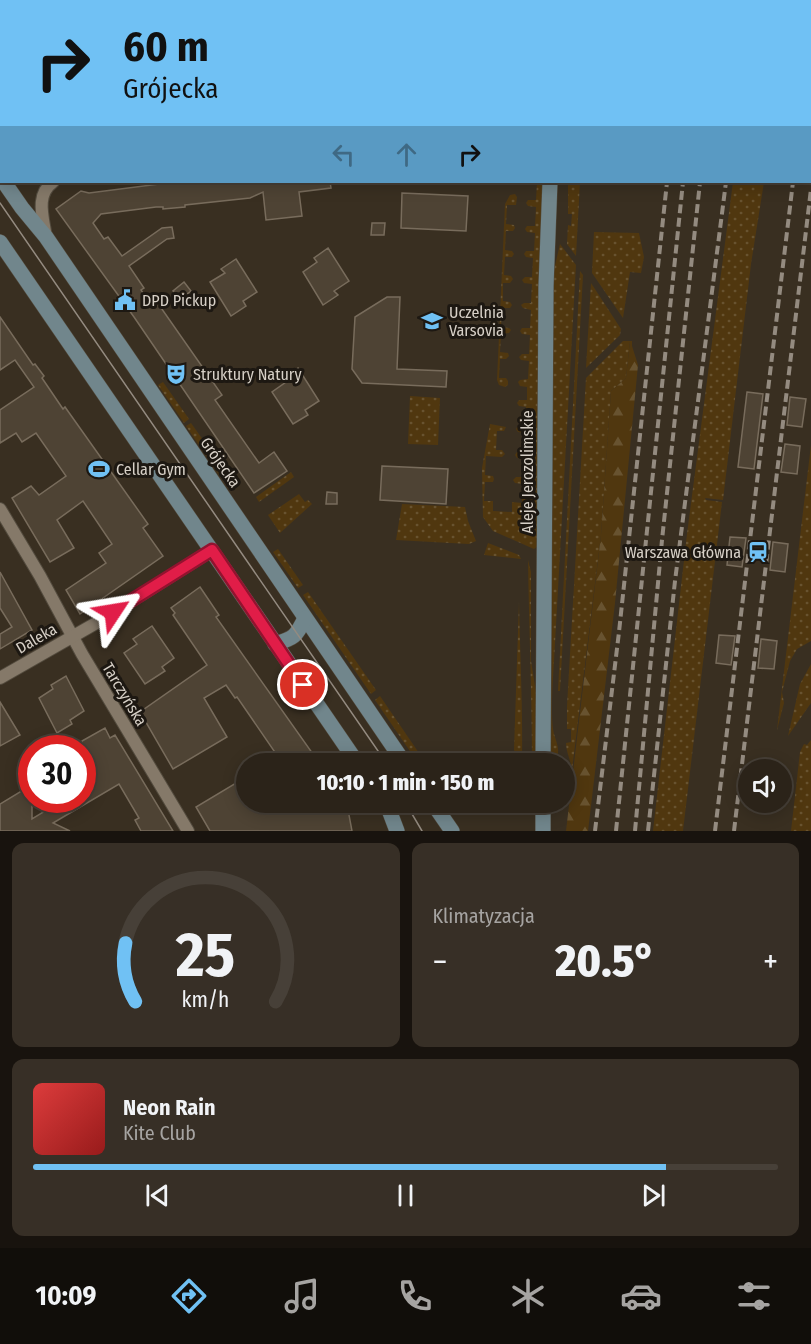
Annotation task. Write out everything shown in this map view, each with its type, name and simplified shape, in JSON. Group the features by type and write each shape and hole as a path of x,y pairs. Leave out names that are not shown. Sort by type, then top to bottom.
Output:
{"main road":[{"name":"Aleje Jerozolimskie","path":"543,753 546,298 550,183"},
{"name":"Grójecka","path":"5,184 46,237 397,753"},
{"path":"3,249 350,753"},
{"path":"275,644 292,639 298,634 305,618"},
{"path":"390,813 397,831"},
{"path":"440,813 452,831"},
{"path":"543,813 543,831"}],"street":[{"path":"46,237 42,198 52,183"},
{"name":"Tarczyńska","path":"0,509 188,831"},
{"name":"Daleka","path":"0,678 98,622 212,550"}],"green space":[{"path":"537,183 543,183 539,282 538,546 534,549 493,531 483,517 482,468 490,424 506,427 504,431 497,431 496,450 502,450 505,454 502,457 486,456 485,475 493,476 494,479 493,482 485,482 484,501 493,501 493,511 512,512 512,502 522,503 523,484 515,483 513,480 516,477 523,477 524,459 517,458 515,455 517,452 524,452 525,433 518,432 516,429 518,426 526,426 526,407 519,406 517,403 519,400 527,400 527,387 520,386 518,382 528,379 529,361 521,360 519,357 522,354 529,354 530,335 522,334 520,331 522,328 530,328 531,310 521,305 531,303 532,284 524,283 522,280 525,277 532,277 533,258 526,257 524,254 526,251 534,251 535,233 527,232 525,229 527,226 535,226 536,207 528,206 526,203 528,200 536,200"},
{"path":"568,183 580,183 576,256 567,244 568,225 571,226 572,214 568,214"},
{"path":"733,183 764,183 751,264 723,500 705,498 722,502 683,831 653,831 687,534"},
{"path":"515,194 517,197 516,205 507,205 506,224 514,225 515,228 513,231 506,231 505,250 512,251 514,254 512,257 505,257 504,275 511,276 513,279 510,283 503,283 503,301 510,302 512,305 510,308 502,308 501,327 511,330 509,333 501,334 500,352 508,353 509,356 506,359 500,359 499,378 506,378 508,381 505,387 499,385 497,380 505,204 510,195"},
{"path":"594,232 639,233 644,257 641,273 630,272 623,318 592,273"},
{"path":"560,244 576,265 552,708 558,753 551,753 553,274"},
{"path":"580,271 583,275 560,691 558,691"},
{"path":"591,283 621,329 620,335 586,368"},
{"path":"623,341 630,341 626,378 611,391 601,535 574,753 568,753 566,743 571,742 571,729 567,729 567,706 586,378"},
{"path":"630,341 632,341 638,365 615,603 588,831 566,831 568,813 575,813 575,755 601,535 611,391 626,378"},
{"path":"163,382 189,419 184,423 158,385"},
{"path":"410,396 440,398 438,445 408,444"},
{"path":"191,423 225,471 219,475 186,426"},
{"path":"811,445 811,641 797,649 790,661 782,692 784,703 777,730"},
{"path":"291,472 294,477 259,502 256,497"},
{"path":"299,494 305,502 308,500 312,504 280,533 268,515"},
{"path":"402,504 465,507 476,541 469,544 396,540"},
{"path":"488,543 519,555 521,559 484,555"},
{"path":"278,549 303,585 298,588 273,552"},
{"path":"528,560 531,572 531,661 536,692 536,753 532,753"},
{"path":"308,592 376,690 371,694 303,595"},
{"path":"519,602 522,753 515,753"},
{"path":"811,664 811,703 788,736 800,684"},
{"path":"380,696 419,753 411,753 375,700"},
{"path":"811,740 811,831 791,831 800,752 804,744 807,745"}],"building":[{"path":"167,183 330,183 331,188 299,192 302,216 266,220 263,192 250,198 185,205 185,207 163,209 163,207 156,207 101,214 93,223 104,239 108,237 122,256 162,228 172,227 174,238 167,239 129,266 144,288 141,290 151,305 157,302 222,395 215,400 259,463 274,452 287,471 254,493 134,317 56,209 81,191 89,193"},
{"path":"402,193 468,196 466,231 401,228"},
{"path":"372,223 385,223 384,235 371,235"},
{"path":"328,248 349,281 334,291 338,295 323,305 303,272 317,262 314,258"},
{"path":"236,259 257,292 243,301 246,306 231,316 210,282 225,273 221,269"},
{"path":"184,282 191,291 179,300 173,291"},
{"path":"387,297 400,297 397,369 447,371 446,387 362,383 352,369 355,317"},
{"path":"0,317 33,365 35,364 44,376 42,378 63,409 65,407 148,524 143,528 163,556 80,614 66,590 106,563 99,553 112,544 83,501 57,520 74,548 50,562 12,498 31,486 39,495 66,476 36,433 22,442 16,433 0,443 0,410 34,387 15,360 0,370"},
{"path":"298,368 319,401 305,410 308,415 293,424 272,392 286,382 284,378"},
{"path":"747,392 763,394 754,469 738,467"},
{"path":"790,397 806,399 802,427 787,425"},
{"path":"785,444 800,446 797,474 781,472"},
{"path":"382,466 448,469 446,504 380,500"},
{"path":"327,492 337,493 337,504 326,504"},
{"path":"730,537 746,538 742,567 727,565"},
{"path":"773,542 788,544 785,572 770,570"},
{"path":"0,572 32,630 0,649 0,634 12,627 0,608"},
{"path":"200,587 219,615 216,617 312,753 275,753 237,697 235,698 226,685 204,698 227,737 173,769 140,712 207,665 173,615 175,613 171,608"},
{"path":"152,626 174,658 162,667 165,671 145,684 124,653 137,644 133,639"},
{"path":"719,635 735,636 731,665 716,663"},
{"path":"761,639 777,641 774,669 758,668"},
{"path":"66,676 84,711 70,720 72,724 57,733 39,698 53,689 51,685"},
{"path":"0,702 20,735 0,746"},
{"path":"105,728 110,738 115,735 173,831 141,831 135,820 139,818 119,784 96,798 96,735 93,735"},
{"path":"236,783 236,813 348,813 352,831 210,831 196,807"},
{"path":"18,793 18,813 32,813 32,819 42,813 70,813 53,823 70,831 0,831 0,804"}],"tram line":[{"path":"0,203 379,753"},
{"path":"411,813 422,831"}],"railway":[{"path":"595,831 619,632 667,183"},
{"path":"616,831 683,183"},
{"path":"635,831 662,540 700,183"},
{"path":"648,831 675,581 726,183"},
{"path":"715,831 793,183"},
{"path":"734,831 811,189"}],"place":[{"name":"DPD Pickup","path":"125,300"},
{"name":"Uczelnia Varsovia","path":"432,321"},
{"name":"Struktury Natury","path":"176,374"},
{"name":"Cellar Gym","path":"99,469"},
{"name":"Warszawa Główna","path":"758,552"}],"route":[{"path":"113,612 212,550 303,685"}]}
